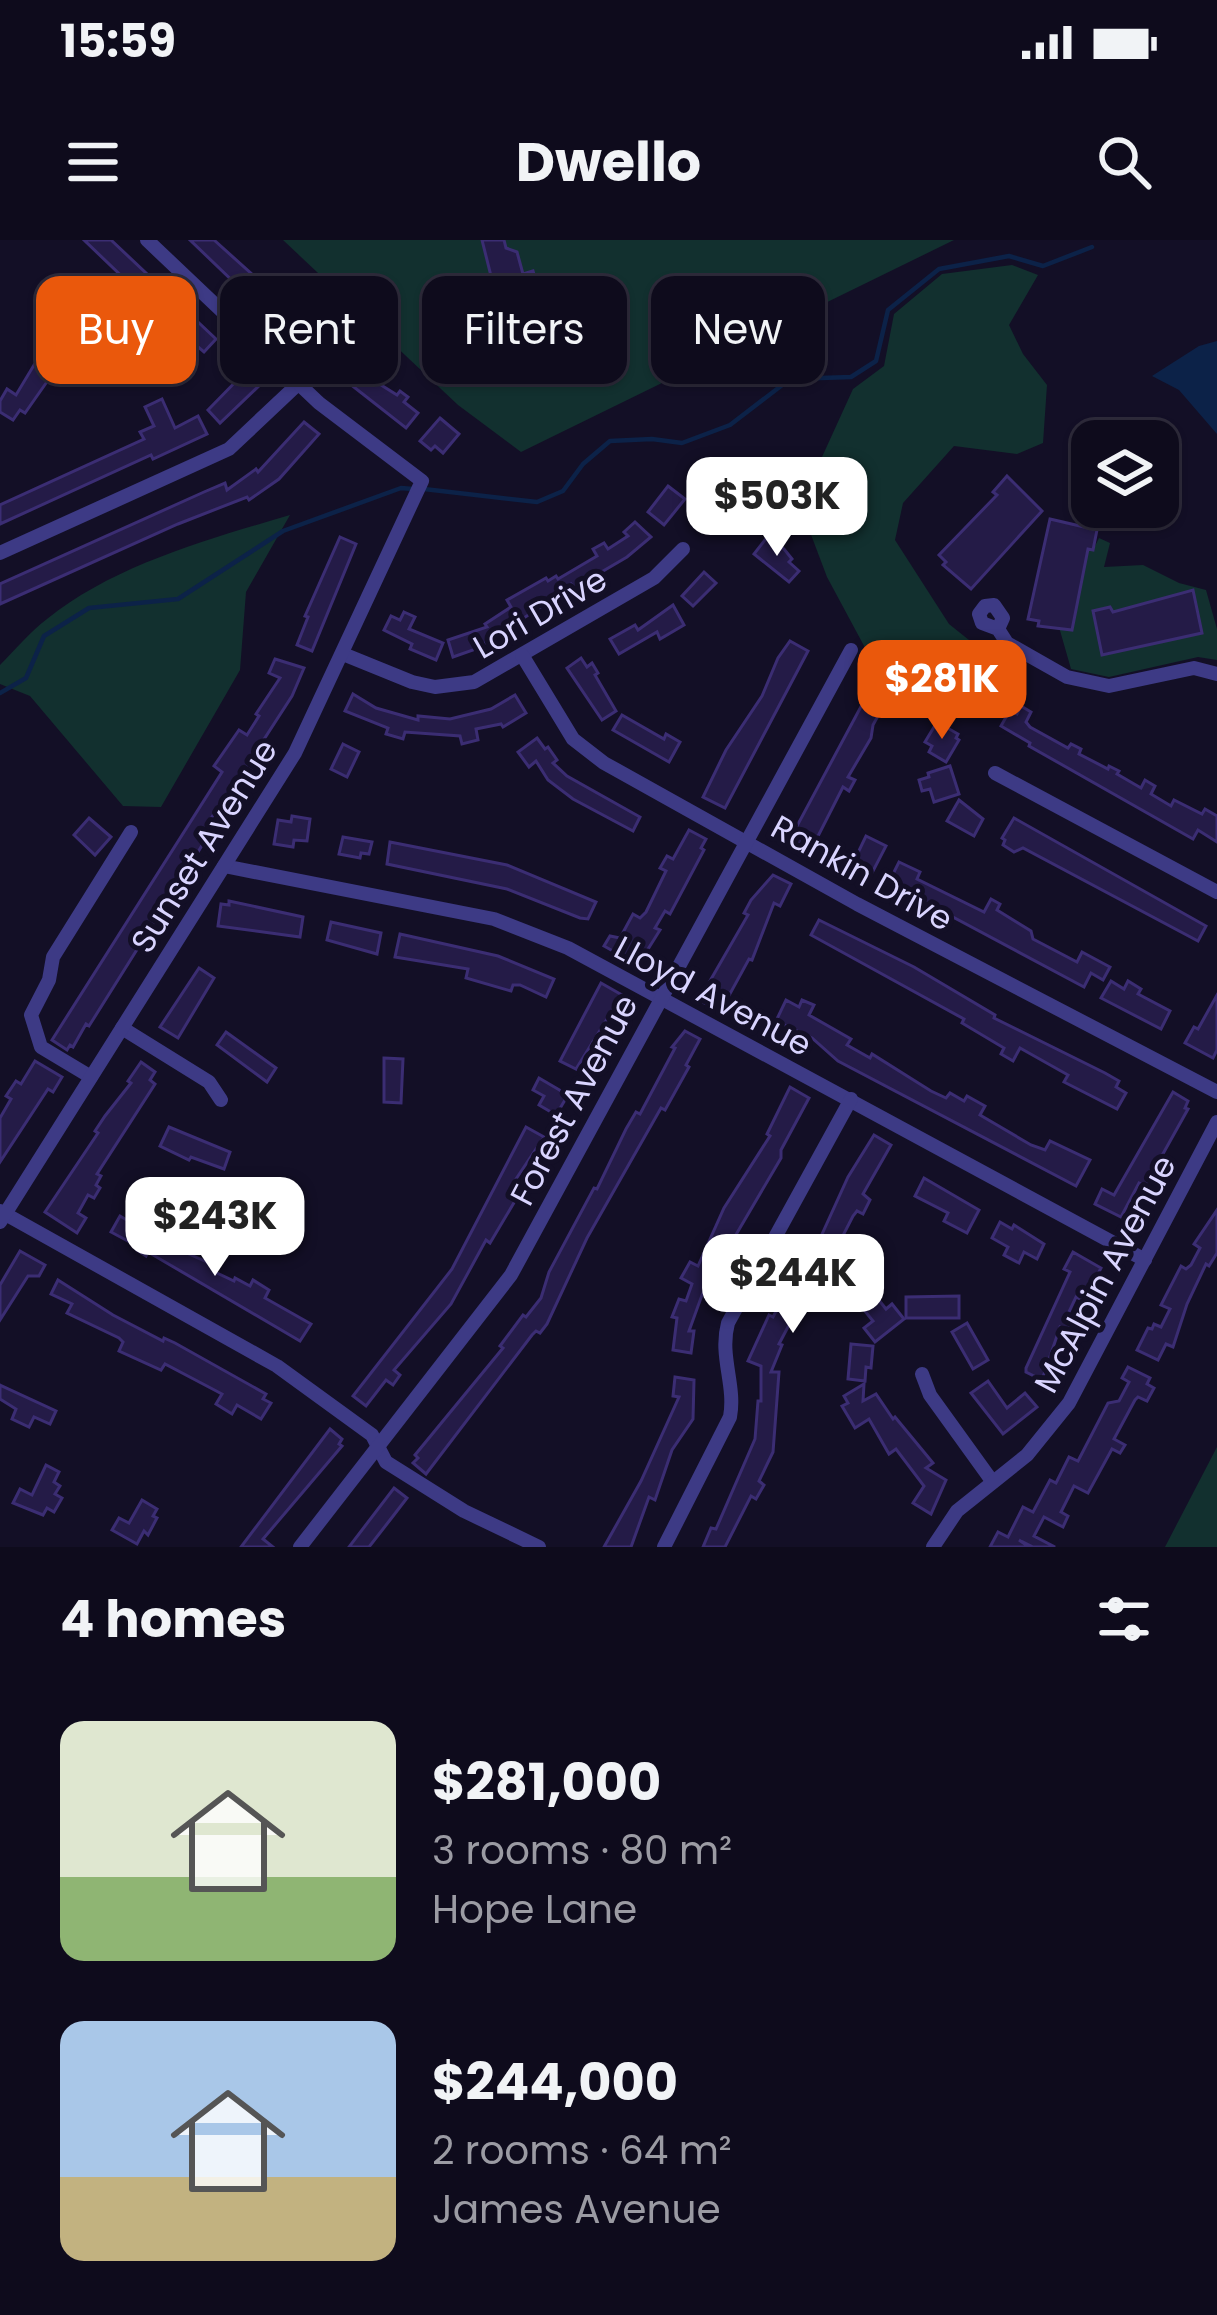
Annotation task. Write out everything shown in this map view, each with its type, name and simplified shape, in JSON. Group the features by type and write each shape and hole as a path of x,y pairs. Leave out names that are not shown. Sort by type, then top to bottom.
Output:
{"street":[{"path":"148,240 220,309"},
{"path":"0,553 215,457 241,440 298,384"},
{"name":"Sunset Avenue","path":"1,1216 295,753 422,481 298,384"},
{"name":"Lori Drive","path":"343,654 412,682 448,688 474,682 654,578 683,549"},
{"path":"998,629 1007,643 1067,677 1108,686 1194,668 1217,674"},
{"name":"Forest Avenue","path":"300,1547 511,1275 851,650"},
{"name":"Rankin Drive","path":"522,655 573,739 590,754 857,904 1217,1092"},
{"path":"995,773 1217,892"},
{"path":"91,1077 41,1047 31,1015 49,980 53,957 131,832"},
{"name":"Lloyd Avenue","path":"224,866 494,920 568,949 1145,1260"},
{"path":"122,1028 209,1082 220,1100"},
{"path":"664,1547 730,1418 733,1395 724,1349 728,1323 851,1099"},
{"name":"McAlpin Avenue","path":"933,1547 957,1511 1027,1455 1069,1403 1217,1122"},
{"path":"1,1216 277,1366 373,1435 386,1462 464,1511 539,1547"},
{"path":"922,1374 930,1395 992,1481"}],"green space":[{"path":"283,240 954,240 825,303 825,276 651,276 651,384 660,384 521,452 436,384 627,384 627,276 422,276 422,371 398,348 398,276 321,276"},
{"path":"1012,265 1038,275 1009,325 1023,354 1047,385 1043,443 1017,454 954,446 903,503 895,540 949,624 1009,672 1017,692 998,707 933,701 870,657 827,577 790,479 822,457 853,389 884,366 894,314 942,274"},
{"path":"290,515 246,592 240,670 161,807 123,806 30,696 0,684 0,665 29,635 102,583 163,556"},
{"path":"1099,538 1110,543 1104,567 1143,565 1206,590 1217,629 1217,660 1198,657 1109,677 1071,669 1059,627 1072,630 1088,549 1093,550"},
{"path":"1217,1447 1217,1547 1165,1547"}],"water":[{"path":"1217,341 1217,434 1179,390 1152,376 1199,346"}],"building":[{"path":"84,240 111,240 149,276 122,276"},
{"path":"190,240 214,240 254,276 227,276"},
{"path":"482,240 504,240 506,248 517,252 523,274 533,271 534,276 491,276"},
{"path":"196,320 216,339 204,352 196,345"},
{"path":"36,366 36,384 45,384 25,413 20,410 13,420 0,412 0,401 7,389 16,395"},
{"path":"233,384 261,384 220,423 208,410"},
{"path":"350,384 380,384 408,397 404,402 418,413 406,428"},
{"path":"162,399 175,428 198,416 207,434 0,524 0,505 144,439 140,432 154,426 145,407"},
{"path":"440,418 459,434 443,453 420,441"},
{"path":"304,422 319,434 279,479 249,500 178,524 0,604 0,584 225,483 227,490 258,472"},
{"path":"1007,476 1042,511 971,589 943,565 946,562 939,555 997,495 993,492"},
{"path":"668,486 685,499 664,525 648,512"},
{"path":"1050,519 1071,524 1071,528 1097,530 1093,550 1088,549 1072,630 1038,626 1039,621 1028,619"},
{"path":"635,522 651,537 627,557 574,588 571,584 554,594 556,597 476,649 453,657 448,640 487,627 511,607 507,600 597,556 593,549 604,543 608,549 628,536 624,532"},
{"path":"768,536 799,571 789,582 754,554"},
{"path":"340,537 356,544 312,651 297,645"},
{"path":"704,572 716,583 693,606 682,596"},
{"path":"1193,590 1202,633 1102,655 1093,611 1110,607 1113,612"},
{"path":"673,605 684,625 660,639 657,632 619,654 610,639 635,625 638,630"},
{"path":"404,612 415,617 409,629 443,643 436,660 384,630 391,616 400,620"},
{"path":"790,641 808,651 725,808 703,797"},
{"path":"581,658 587,667 592,663 616,711 602,720 567,668"},
{"path":"275,659 304,668 292,696 246,767 251,770 235,796 225,810 215,812 206,827 210,832 89,1026 67,1050 52,1040 222,772 214,766 239,730 247,735 259,716 280,678 269,673"},
{"path":"879,673 893,683 879,702 884,705 871,738 848,777 855,780 849,791 843,787 811,850 790,839"},
{"path":"353,694 376,708 418,720 418,716 450,719 491,709 515,695 526,713 503,727 476,729 478,740 462,744 460,736 405,732 403,739 345,711"},
{"path":"1021,706 1031,712 1026,722 1030,727 1068,748 1071,744 1081,749 1079,754 1119,771 1141,788 1145,780 1155,786 1151,794 1171,806 1174,800 1217,816 1217,842 1198,830 1193,839 1029,746 1001,726 1010,710 1017,714"},
{"path":"622,715 664,739 666,734 680,742 669,762 613,730"},
{"path":"937,722 958,734 946,762 929,752 932,746 925,742"},
{"path":"537,738 567,776 640,817 633,831 573,799 548,780 536,761 529,767 518,752"},
{"path":"343,744 359,752 347,777 331,769"},
{"path":"950,766 959,794 934,802 930,789 922,791 919,780"},
{"path":"959,800 983,819 974,836 947,821"},
{"path":"292,816 310,819 307,841 294,840 293,847 274,844 278,820 291,822"},
{"path":"89,818 111,837 95,855 74,835"},
{"path":"1014,818 1206,926 1198,941 1023,848 1014,852 1003,845"},
{"path":"689,830 706,839 704,850 670,914 665,911 655,928 660,930 638,965 604,946 610,936 620,938 633,914 640,918 646,912 666,871 660,868 667,856 673,859"},
{"path":"866,836 886,846 872,873 853,863"},
{"path":"343,837 372,842 369,854 361,853 360,858 339,854"},
{"path":"390,842 507,865 596,902 588,919 580,918 507,889 387,864"},
{"path":"899,862 920,872 917,879 984,912 991,899 1000,904 997,910 1031,931 1033,939 1077,962 1082,952 1110,967 1103,980 1091,973 1084,987 896,885 891,878"},
{"path":"773,875 791,884 780,906 774,903 752,960 720,1012 699,1000 748,915 744,913 751,900"},
{"path":"229,901 303,917 300,937 218,926 221,904 229,905"},
{"path":"819,920 1119,1081 1116,1087 1126,1093 1117,1109 1064,1082 1068,1075 1020,1048 1013,1061 1001,1054 1004,1048 962,1023 964,1019 811,935"},
{"path":"331,922 381,933 377,954 327,940"},
{"path":"400,934 498,956 554,979 546,997 520,985 513,985 511,991 466,978 468,969 395,957"},
{"path":"199,968 214,978 178,1038 160,1027"},
{"path":"1111,981 1124,989 1128,981 1141,989 1138,994 1170,1011 1161,1029 1101,998"},
{"path":"601,983 622,995 576,1069 560,1061"},
{"path":"1217,995 1217,1050 1213,1058 1185,1043"},
{"path":"786,1000 799,1007 802,1000 814,1005 809,1015 851,1039 847,1045 870,1058 872,1054 931,1091 964,1101 967,1096 985,1106 980,1115 1031,1145 1045,1150 1050,1141 1090,1160 1076,1186 838,1061 812,1038 776,1021"},
{"path":"685,1031 700,1039 689,1067 587,1238 547,1324 532,1335 426,1474 413,1463 418,1458 415,1455 541,1298 549,1272 594,1188"},
{"path":"226,1032 276,1068 267,1082 217,1045"},
{"path":"384,1058 403,1059 401,1103 384,1102"},
{"path":"35,1061 62,1077 53,1092 48,1089 0,1162 0,1118 11,1099 6,1096 16,1081 21,1084"},
{"path":"141,1062 155,1072 150,1080 155,1084 97,1174 100,1188 94,1198 88,1195 78,1213 86,1218 77,1233 45,1212"},
{"path":"539,1078 568,1095 556,1115 539,1105 544,1096 533,1090"},
{"path":"790,1087 809,1098 781,1158 727,1250 713,1286 708,1284 702,1295 689,1331 694,1331 691,1353 673,1350 677,1318 672,1317 679,1299 686,1301 692,1284 681,1278 690,1262 698,1266 724,1208 770,1136"},
{"path":"1173,1092 1188,1101 1188,1109 1145,1186 1139,1183 1121,1217 1095,1204 1102,1189 1114,1195"},
{"path":"169,1127 230,1152 224,1169 160,1146"},
{"path":"526,1127 544,1137 516,1179 515,1187 521,1190 515,1201 490,1243 486,1240 451,1304 394,1370 400,1375 393,1385 386,1380 366,1406 353,1396 452,1269"},
{"path":"874,1135 891,1145 863,1194 870,1200 863,1214 857,1211 853,1216 835,1251 840,1254 835,1263 830,1260 808,1289 779,1344 771,1372 779,1372 773,1452 759,1481 764,1485 756,1499 751,1496 725,1547 703,1547 711,1528 716,1529 755,1439 761,1366 748,1361 769,1315 773,1317 814,1241 818,1243 848,1177"},
{"path":"924,1178 979,1210 967,1233 944,1221 948,1213 915,1196"},
{"path":"1217,1210 1217,1253 1206,1264 1187,1304 1173,1347 1166,1344 1158,1360 1137,1350 1148,1328 1161,1327 1170,1309 1161,1305 1181,1266 1191,1265 1200,1248 1194,1244"},
{"path":"120,1216 218,1267 215,1272 250,1286 253,1280 269,1290 265,1298 311,1324 300,1341 148,1252 146,1256 111,1232"},
{"path":"1000,1222 1044,1244 1037,1259 1024,1252 1019,1263 1004,1255 1008,1247 992,1238"},
{"path":"20,1251 45,1265 39,1276 28,1276 0,1320 0,1285"},
{"path":"1073,1252 1101,1268 1084,1301 1076,1297 1067,1316 1073,1319 1068,1331 1060,1327 1042,1380 1026,1368 1070,1272 1064,1269"},
{"path":"58,1280 113,1315 266,1394 263,1399 271,1403 261,1419 237,1405 232,1414 216,1404 222,1394 165,1364 161,1370 119,1351 123,1342 119,1338 67,1313 72,1304 51,1294"},
{"path":"874,1294 886,1309 892,1304 904,1319 875,1342 864,1328 873,1321 860,1305"},
{"path":"959,1296 959,1318 906,1318 906,1297"},
{"path":"967,1323 988,1360 973,1369 952,1332"},
{"path":"851,1344 873,1346 865,1381 848,1379"},
{"path":"1128,1367 1150,1378 1147,1384 1154,1388 1147,1401 1135,1400 1114,1439 1125,1445 1120,1453 1112,1449 1088,1493 1074,1486 1061,1512 1068,1516 1063,1527 1044,1517 1034,1536 1055,1547 1033,1547 1019,1540 1029,1547 990,1547 998,1532 1008,1537 1023,1507 1033,1512 1069,1457 1078,1461 1108,1403 1119,1401 1129,1382 1122,1378"},
{"path":"675,1377 694,1380 693,1419 672,1450 655,1500 649,1497 631,1547 604,1547 679,1397 673,1396"},
{"path":"988,1381 1007,1408 1025,1393 1037,1407 1003,1434 971,1393"},
{"path":"864,1384 863,1401 876,1394 933,1463 926,1468 946,1480 931,1514 913,1503 924,1486 896,1449 889,1454 869,1419 855,1428 842,1406 848,1403 844,1396"},
{"path":"0,1385 56,1411 50,1424 34,1417 29,1427 12,1419 16,1409 0,1399"},
{"path":"330,1429 342,1439 342,1446 263,1539 273,1547 241,1547"},
{"path":"46,1465 59,1472 55,1494 62,1498 54,1512 47,1508 43,1515 13,1503 20,1489 32,1495"},
{"path":"394,1488 407,1498 369,1547 349,1547"},
{"path":"142,1500 157,1509 153,1516 157,1518 137,1544 112,1530 119,1518 129,1523"}],"waterway":[{"path":"424,489 537,502 563,491 583,464 610,441 682,443 730,425 790,379 851,377 876,361 888,310 939,269 1009,256 1043,266 1092,247"},
{"path":"0,693 26,678 44,636 89,608 178,599 283,531 401,488 413,489"}]}
